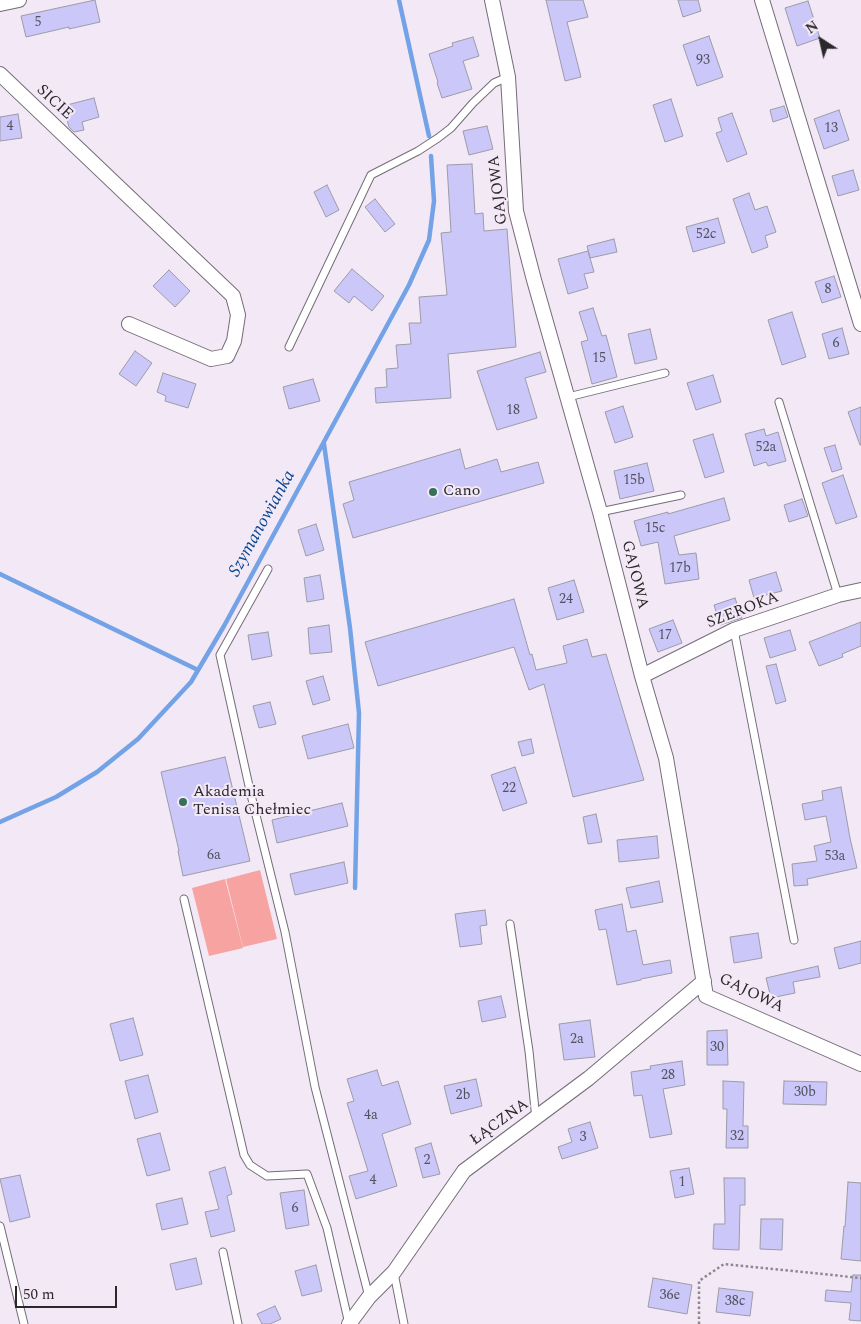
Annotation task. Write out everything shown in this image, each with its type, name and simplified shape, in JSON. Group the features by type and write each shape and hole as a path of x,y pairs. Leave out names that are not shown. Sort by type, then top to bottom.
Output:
{"street":[{"path":"0,4 19,0"},
{"name":"GAJOWA","path":"492,0 508,76 516,211 666,758 706,996 861,1064"},
{"path":"762,0 861,324"},
{"name":"SICIE","path":"0,74 233,296 238,315 234,341 227,356 211,359 129,324"},
{"name":"SZEROKA","path":"642,676 734,630 838,595 861,590"},
{"name":"ŁĄCZNA","path":"349,1324 369,1297 394,1272 464,1171 536,1119 619,1054 704,981"}],"lane":[{"path":"289,347 371,174 418,151 438,138 451,128 473,103 494,84 508,76"},
{"path":"568,397 665,373"},
{"path":"779,402 838,595"},
{"path":"600,512 680,495"},
{"path":"268,569 220,655 251,795 285,932 315,1087 369,1297"},
{"path":"734,630 794,940"},
{"path":"184,900 244,1155 250,1165 266,1176 307,1174 326,1228 349,1324"},
{"path":"510,924 529,1051 536,1119"},
{"path":"0,1226 24,1324"},
{"path":"223,1252 238,1324"},
{"path":"394,1272 404,1324"}],"path":[{"path":"699,1324 699,1281 724,1264 861,1278"}],"shaded area":[{"path":"260,870 277,939 243,947 226,879"},
{"path":"225,879 243,948 209,956 192,888"}],"building":[{"path":"95,0 100,22 26,37 21,16"},
{"path":"546,0 583,0 588,17 567,22 581,77 565,81"},
{"path":"678,0 698,0 701,11 683,17"},
{"path":"808,1 820,38 797,46 785,8"},
{"path":"709,36 723,77 697,86 683,45"},
{"path":"473,37 479,56 463,61 472,89 442,98 429,54 453,46 452,43"},
{"path":"94,98 99,117 82,122 84,130 74,132 69,127 63,106"},
{"path":"671,99 683,136 665,142 653,105"},
{"path":"784,106 788,117 773,122 770,110"},
{"path":"839,110 849,140 824,149 814,119"},
{"path":"732,113 747,154 727,162 716,133 722,131 718,118"},
{"path":"18,114 22,138 0,141 0,117"},
{"path":"487,126 493,149 469,155 463,131"},
{"path":"472,164 475,214 483,213 484,231 507,229 516,347 448,354 451,398 376,403 375,388 387,387 386,369 398,368 396,345 411,344 409,323 421,323 419,297 447,295 441,233 451,232 447,165"},
{"path":"853,170 859,190 838,196 832,176"},
{"path":"327,185 339,210 326,217 314,192"},
{"path":"749,193 755,210 767,206 776,232 765,236 768,247 752,253 733,199"},
{"path":"375,199 395,224 385,232 365,207"},
{"path":"718,218 725,243 693,252 686,227"},
{"path":"614,239 617,252 590,258 587,246"},
{"path":"588,251 594,272 584,274 588,288 568,294 558,259"},
{"path":"352,269 384,296 372,311 354,296 349,303 334,291"},
{"path":"169,270 190,291 175,307 153,286"},
{"path":"834,276 841,297 822,303 815,282"},
{"path":"593,308 602,336 606,335 617,377 592,384 581,342 588,340 579,312"},
{"path":"792,312 806,357 782,365 768,320"},
{"path":"842,328 849,354 829,359 822,334"},
{"path":"650,329 657,359 635,364 628,334"},
{"path":"135,351 152,363 136,386 119,374"},
{"path":"540,352 546,372 525,378 537,418 497,430 477,371"},
{"path":"163,373 196,384 188,408 165,401 166,396 157,392"},
{"path":"713,375 721,402 696,410 687,383"},
{"path":"313,379 320,401 289,409 283,387"},
{"path":"623,406 633,437 615,443 605,412"},
{"path":"861,407 861,445 860,445 848,412"},
{"path":"764,429 766,436 778,432 786,461 768,466 766,462 754,466 745,434"},
{"path":"713,434 724,472 705,478 693,440"},
{"path":"835,445 842,469 832,472 824,448"},
{"name":"Cano","path":"460,449 465,469 497,459 501,472 538,462 544,483 353,538 343,504 354,500 349,482"},
{"path":"647,463 654,491 620,499 614,471"},
{"path":"843,475 857,517 836,524 822,483"},
{"path":"724,498 730,520 674,536 679,555 696,553 699,579 665,584 658,542 641,546 634,521 668,512 668,514"},
{"path":"802,499 808,516 789,522 784,505"},
{"path":"316,524 324,550 306,556 298,530"},
{"path":"776,572 782,591 754,598 749,580"},
{"path":"320,575 324,599 307,602 304,578"},
{"path":"574,580 584,612 557,620 548,588"},
{"path":"735,598 742,618 720,625 714,605"},
{"path":"514,599 536,670 567,663 563,646 587,639 592,657 606,654 644,780 573,797 544,684 529,690 514,647 378,686 365,642"},
{"path":"673,620 682,643 658,652 649,629"},
{"path":"861,622 861,646 842,654 843,657 819,666 809,642"},
{"path":"329,625 332,652 310,654 308,628"},
{"path":"790,630 796,650 770,658 764,638"},
{"path":"268,632 272,656 252,660 248,635"},
{"path":"776,664 786,701 776,704 766,666"},
{"path":"323,676 330,700 313,705 306,681"},
{"path":"270,702 276,724 259,728 253,706"},
{"path":"348,724 354,748 308,759 302,736"},
{"path":"531,739 534,753 522,756 518,742"},
{"path":"225,757 250,861 183,876 161,772"},
{"path":"515,767 527,803 503,811 491,775"},
{"path":"841,787 857,868 807,879 808,885 794,886 792,864 817,861 814,846 831,842 826,816 805,820 802,804 823,800 822,791"},
{"path":"342,803 348,826 277,843 272,820"},
{"path":"596,814 602,842 588,844 583,817"},
{"path":"657,836 659,858 619,862 617,840"},
{"path":"344,862 348,883 295,895 290,874"},
{"path":"659,881 663,902 631,908 626,888"},
{"path":"622,904 627,932 636,930 643,965 670,960 672,973 617,985 606,929 599,930 595,910"},
{"path":"485,910 487,925 480,926 482,944 460,947 455,914"},
{"path":"758,933 762,958 734,963 730,937"},
{"path":"861,941 861,963 839,969 834,948"},
{"path":"818,966 820,977 793,982 795,993 771,998 766,978"},
{"path":"501,996 506,1017 482,1022 478,1001"},
{"path":"133,1018 143,1055 120,1061 110,1024"},
{"path":"590,1020 595,1057 564,1060 559,1024"},
{"path":"727,1030 728,1065 707,1065 707,1031"},
{"path":"682,1061 685,1085 663,1089 672,1134 650,1138 642,1095 634,1096 631,1072 651,1069 650,1066"},
{"path":"377,1070 382,1086 398,1081 411,1124 382,1134 397,1186 356,1199 349,1176 368,1171 347,1103 354,1101 347,1079"},
{"path":"148,1075 158,1112 135,1119 125,1081"},
{"path":"476,1079 482,1106 451,1114 444,1086"},
{"path":"723,1081 744,1082 743,1126 748,1126 748,1148 726,1148 727,1109 723,1109"},
{"path":"784,1081 827,1082 826,1105 783,1104"},
{"path":"590,1122 598,1148 562,1159 558,1147 572,1142 568,1129"},
{"path":"160,1133 170,1170 147,1176 137,1139"},
{"path":"431,1143 440,1174 423,1178 415,1148"},
{"path":"225,1167 232,1194 227,1196 235,1231 211,1237 205,1212 219,1209 209,1172"},
{"path":"689,1168 694,1194 675,1198 670,1171"},
{"path":"20,1175 30,1217 10,1222 0,1179"},
{"path":"724,1178 745,1178 745,1205 740,1205 739,1250 713,1249 714,1224 725,1224"},
{"path":"848,1182 861,1183 861,1261 841,1259"},
{"path":"304,1190 309,1225 286,1229 280,1193"},
{"path":"182,1198 188,1224 162,1230 156,1204"},
{"path":"761,1219 783,1219 782,1250 760,1249"},
{"path":"196,1258 202,1284 176,1290 170,1264"},
{"path":"316,1265 322,1291 302,1296 295,1271"},
{"path":"853,1275 861,1275 861,1321 849,1320 851,1303 825,1301 826,1290 851,1292"},
{"path":"653,1278 692,1285 687,1314 648,1307"},
{"path":"719,1288 753,1292 750,1316 716,1312"},
{"path":"275,1306 281,1319 270,1324 262,1324 257,1314"}],"waterway":[{"name":"Szymanowianka","path":"399,0 429,136"},
{"name":"Szymanowianka","path":"0,822 56,797 97,772 138,739 191,682 224,626 409,285 429,240 434,201 431,156"},
{"path":"324,444 350,628 359,713 355,888"},
{"path":"0,574 198,670"}],"place":[{"name":"Cano","path":"433,492"},
{"name":"Akademia Tenisa Chełmiec","path":"183,802"}]}
